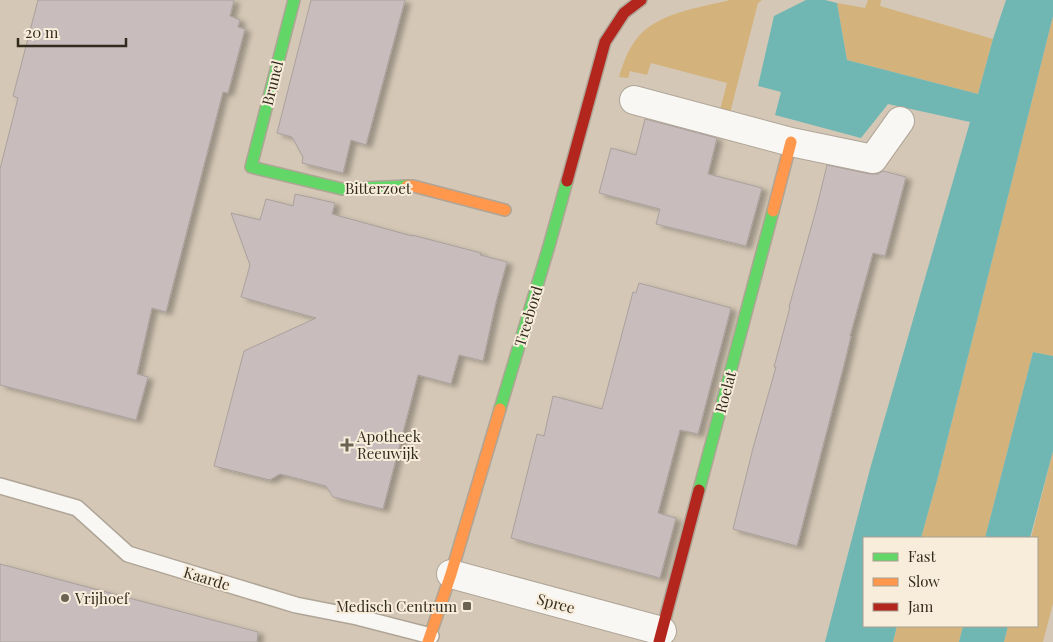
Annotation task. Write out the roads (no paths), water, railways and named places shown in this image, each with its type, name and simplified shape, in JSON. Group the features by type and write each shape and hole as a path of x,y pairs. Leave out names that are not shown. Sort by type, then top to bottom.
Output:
{"street":[{"name":"Brunel","path":"251,167 294,0"},
{"name":"Treebord","path":"430,639 549,246 605,42 624,13 641,0"},
{"path":"634,100 791,142 873,159 900,120"},
{"name":"Roelat","path":"661,637 791,142"},
{"name":"Bitterzoet","path":"251,167 342,189 413,186 505,210"},
{"name":"Spree","path":"451,574 661,637"}],"lane":[{"name":"Kaarde","path":"0,486 77,508 128,554 296,605 357,617 430,639"}],"water":[{"path":"806,0 825,0 837,3 847,60 978,94 1006,0 1053,0 1053,16 938,477 921,537 863,537 863,627 897,627 893,642 825,642 870,469 970,122 888,104 861,138 775,115 781,92 758,86 774,16"},
{"path":"1033,352 1053,356 1053,451 1030,537 985,537"},
{"path":"963,627 1008,627 1004,642 959,642"}],"place":[{"name":"Apotheek Reeuwijk","path":"347,445"},
{"name":"Vrijhoef","path":"65,598"},
{"name":"Medisch Centrum","path":"467,606"}]}
